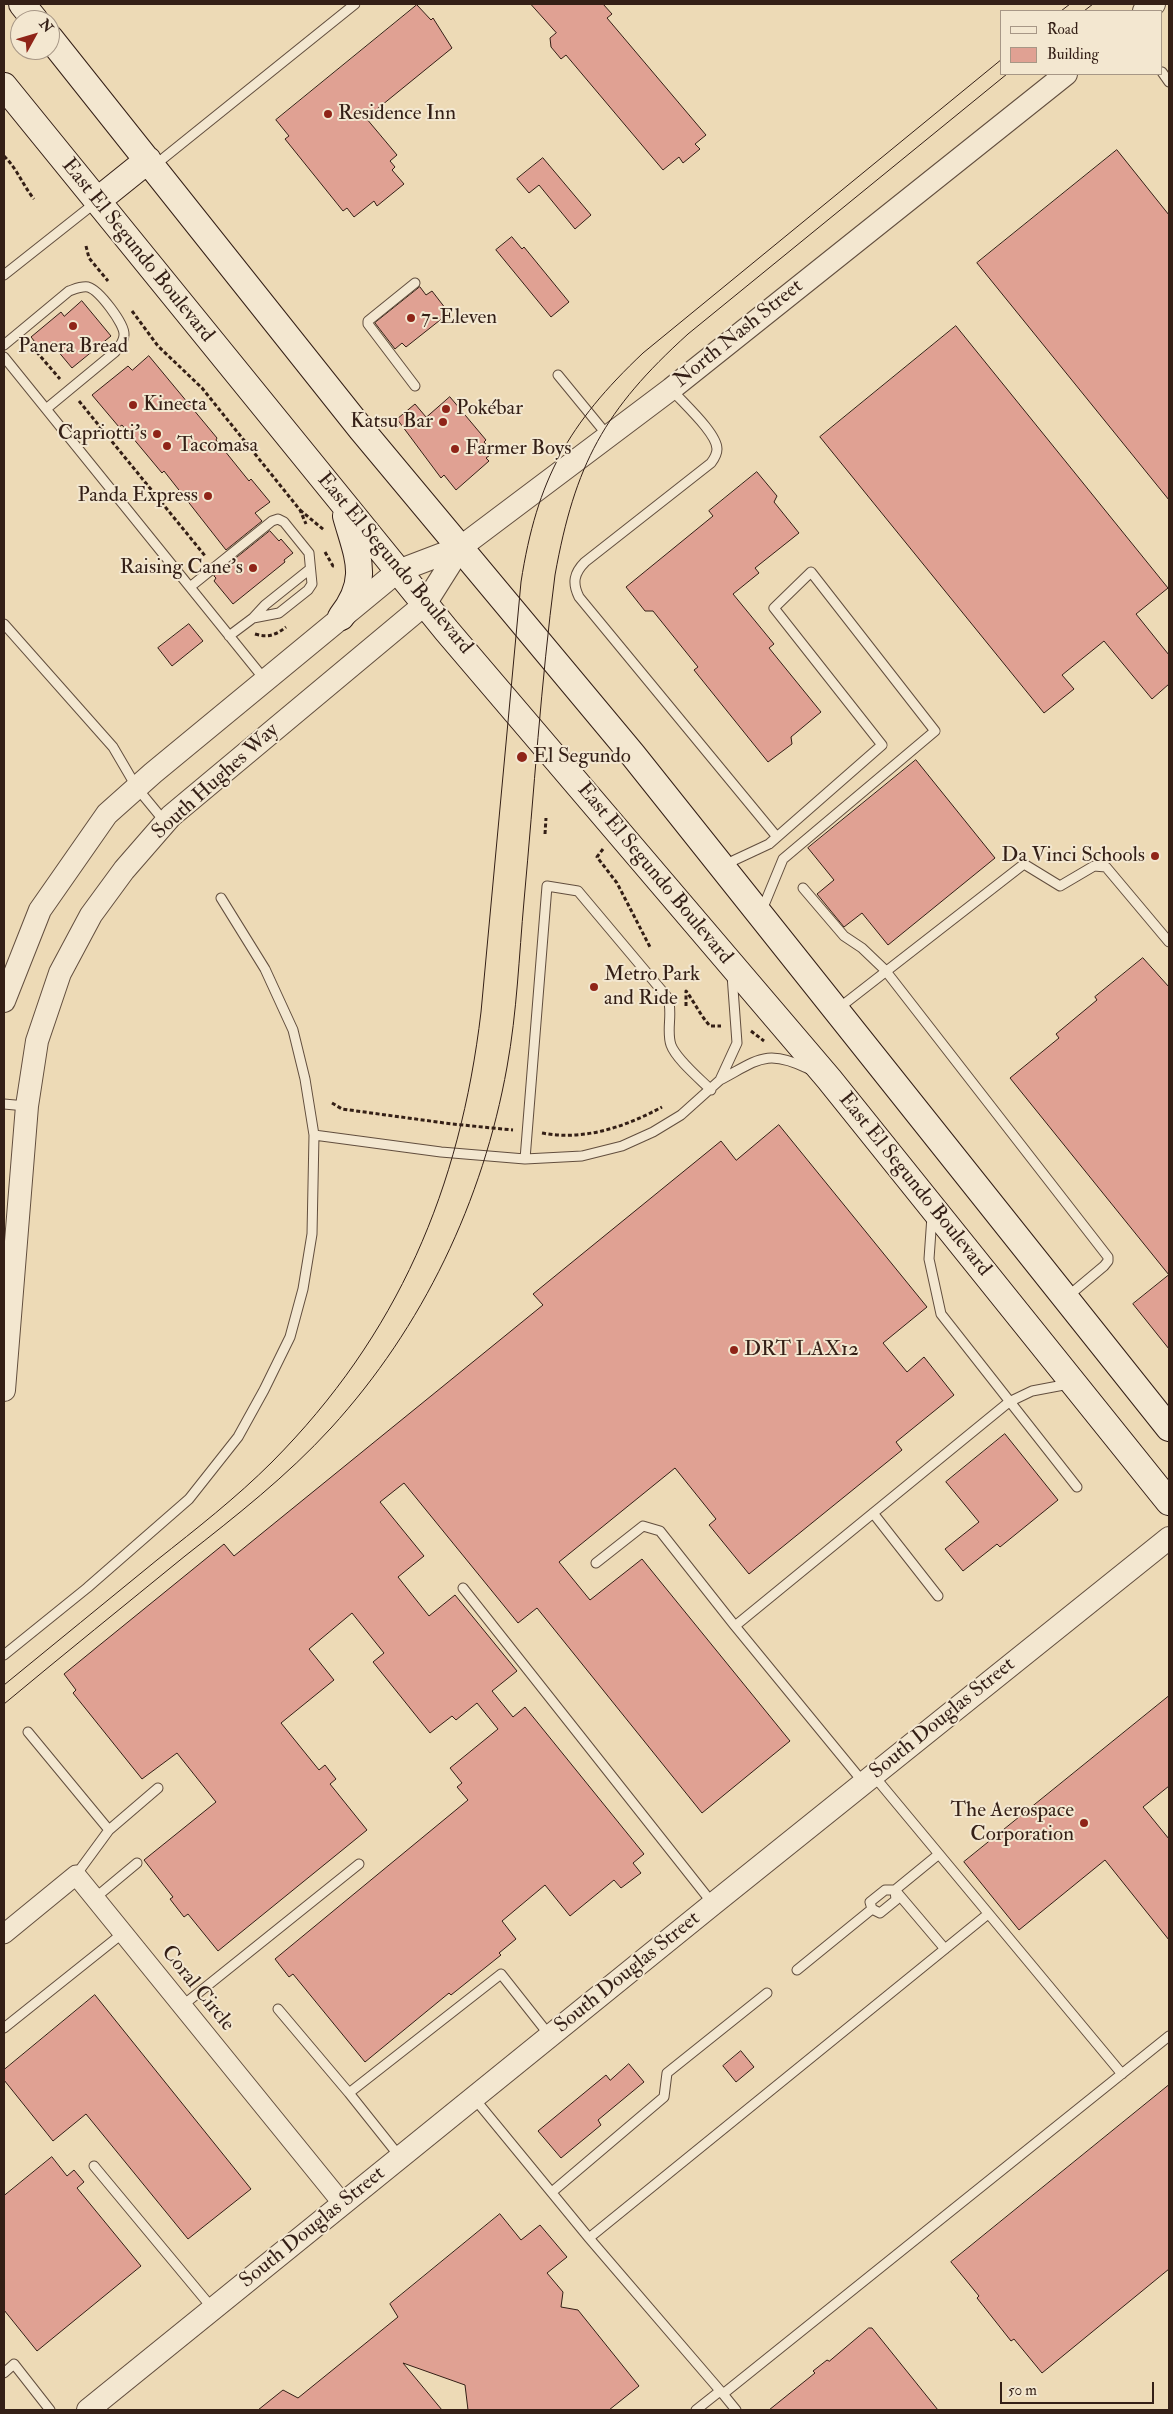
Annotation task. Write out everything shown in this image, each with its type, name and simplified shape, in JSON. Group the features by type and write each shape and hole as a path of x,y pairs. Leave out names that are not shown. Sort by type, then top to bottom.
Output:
{"main road":[{"path":"60,50 355,422 590,702 761,914 1169,1428"},
{"name":"East El Segundo Boulevard","path":"4,86 425,604 829,1079 1169,1502"},
{"path":"97,201 151,163"},
{"path":"341,501 358,552 359,566 356,592 351,604 341,617"}],"street":[{"name":"North Nash Street","path":"398,571 460,548 671,389 1065,75"},
{"name":"South Hughes Way","path":"4,1390 26,1106 37,1041 60,973 91,916 124,870 165,822 425,604 460,548"},
{"name":"South Hughes Way","path":"4,1001 40,910 107,814 265,680 398,571"},
{"name":"South Douglas Street","path":"88,2410 1169,1538"},
{"name":"Coral Circle","path":"76,1876 343,2204"},
{"path":"4,1934 76,1876"}],"lane":[{"path":"151,163 355,4"},
{"path":"4,275 97,201"},
{"path":"414,386 368,324 368,320 415,283"},
{"path":"4,345 69,291 80,287 88,287 97,292 121,322 125,333 123,342 115,352 46,409"},
{"path":"4,357 265,680"},
{"path":"558,375 608,436"},
{"path":"671,389 713,438 717,448 715,457 710,463 585,562 575,577 574,587 579,597 777,837"},
{"path":"190,587 272,520 278,519 284,522 309,553 312,584 303,595 279,613 253,618"},
{"path":"229,636 253,618 265,604 310,569"},
{"path":"722,866 769,844 882,746 774,608 811,572 935,730 783,859 761,914"},
{"path":"4,624 113,747 137,788 165,822"},
{"path":"837,1010 1024,864 1060,886 1094,866 1106,867 1169,942"},
{"path":"525,1159 547,886 578,891 668,998 671,1006 671,1045 677,1055 711,1090"},
{"path":"803,888 844,936 862,948 886,970 1108,1257 1108,1261 1104,1266 1065,1298"},
{"path":"4,1655 87,1588 189,1499 238,1437 290,1337 303,1289 312,1234 314,1135 293,1030 265,969 221,898"},
{"path":"314,1135 441,1152 525,1159 582,1156 622,1146 653,1132 681,1115 720,1080 737,1043 731,965"},
{"path":"720,1080 764,1057 774,1057 795,1062 829,1079"},
{"path":"4,1104 26,1106"},
{"path":"933,1208 929,1260 941,1314 1077,1487"},
{"path":"734,1626 1009,1402 1032,1391 1074,1383"},
{"path":"874,1513 938,1596"},
{"path":"596,1563 643,1526 660,1532 734,1626 869,1779 939,1854 1122,2074"},
{"path":"463,1588 713,1904"},
{"path":"28,1732 109,1830"},
{"path":"76,1876 109,1830 158,1788"},
{"path":"895,1890 896,1900 880,1913 872,1909 870,1902 885,1890 895,1890 939,1854"},
{"path":"95,1898 137,1863"},
{"path":"182,2006 359,1864"},
{"path":"895,1890 945,1949"},
{"path":"797,1970 872,1909"},
{"path":"589,2238 988,1914"},
{"path":"4,2028 123,1933"},
{"path":"349,2092 501,1974 550,2036"},
{"path":"552,2192 664,2098 667,2073 767,1993"},
{"path":"278,2009 349,2092 400,2158"},
{"path":"696,2410 721,2393 1169,2036"},
{"path":"474,2098 589,2238 736,2410"},
{"path":"94,2166 213,2309"},
{"path":"4,2373 14,2364 50,2410"}],"path":[{"path":"4,156 15,167 26,189 34,199"},
{"path":"86,246 89,258 112,286"},
{"path":"128,307 158,346 202,388 300,510 329,534"},
{"path":"19,332 206,557 200,562"},
{"path":"300,510 309,532"},
{"path":"323,549 333,566"},
{"path":"333,558 333,566"},
{"path":"333,566 341,566"},
{"path":"545,834 546,818"},
{"path":"604,848 597,856 617,883 650,947"},
{"path":"686,1008 686,991 696,1004 701,1017 710,1026 725,1026"},
{"path":"744,1027 765,1042"},
{"path":"332,1103 342,1109 560,1136 602,1131 640,1119 670,1103"}],"building":[{"path":"531,4 603,4 612,14 607,18 706,135 695,144 700,149 683,163 679,157 663,170 566,55 561,59 551,47 550,38 556,33"},
{"name":"Residence Inn","path":"417,5 431,20 433,18 452,48 366,118 397,155 390,161 395,167 392,170 404,184 377,206 374,201 354,217 347,208 343,211 285,139 289,136 276,120"},
{"path":"1117,150 1169,215 1169,500 977,263"},
{"path":"543,158 591,215 575,229 539,185 529,193 517,179"},
{"path":"512,237 522,249 524,247 569,302 551,317 496,250"},
{"name":"7-Eleven","path":"420,287 426,295 432,291 449,313 406,347 402,343 395,349 375,323"},
{"name":"Panera Bread","path":"82,301 111,336 72,368 52,344 42,351 31,337 61,312 64,316"},
{"path":"956,326 1168,588 1136,614 1169,655 1169,684 1152,699 1104,641 1062,675 1074,689 1044,713 820,437"},
{"path":"149,356 217,438 216,440 249,481 251,479 270,502 255,513 262,521 226,550 164,471 162,473 122,425 119,427 92,395 128,366 132,370"},
{"path":"450,397 486,440 484,442 493,453 486,458 489,461 456,490 444,475 441,478 397,419 415,404 426,417"},
{"path":"757,472 777,496 774,502 799,533 755,568 759,573 733,594 774,644 769,648 821,712 791,737 792,744 768,762 694,670 698,667 653,611 645,611 626,587 713,516 709,511"},
{"name":"Raising Cane's","path":"270,531 279,541 281,539 293,553 284,560 285,562 233,604 214,581 216,578 214,576"},
{"path":"189,624 203,641 172,666 158,648"},
{"path":"916,760 995,858 888,945 862,913 844,927 817,894 834,880 808,848"},
{"path":"1143,958 1169,987 1169,1275 1010,1078 1059,1038 1056,1034 1097,1000 1095,997"},
{"path":"779,1125 927,1307 883,1343 907,1372 924,1357 954,1395 896,1442 902,1450 749,1574 709,1525 716,1519 675,1468 559,1562 590,1600 642,1559 790,1741 702,1813 537,1608 518,1623 404,1483 380,1502 424,1556 398,1577 429,1616 455,1595 517,1671 492,1691 513,1717 525,1707 644,1854 633,1863 641,1873 621,1888 614,1880 570,1916 545,1885 502,1921 516,1939 499,1953 501,1955 451,1995 449,1993 365,2062 293,1974 289,1977 275,1959 468,1800 457,1787 462,1783 450,1768 498,1729 477,1703 456,1720 452,1716 430,1733 373,1662 384,1653 352,1613 309,1649 334,1680 281,1723 319,1770 325,1765 336,1779 330,1784 367,1830 218,1951 188,1914 184,1917 170,1899 173,1897 144,1860 216,1802 177,1753 142,1779 73,1693 76,1690 64,1674 224,1544 234,1556 543,1305 533,1294 721,1141 736,1160"},
{"path":"1169,1275 1169,1349 1133,1304"},
{"path":"1005,1434 1058,1500 1000,1547 997,1544 963,1571 945,1549 979,1522 946,1482"},
{"name":"The Aerospace Corporation","path":"1169,1696 1169,1786 1143,1807 1169,1839 1169,1940 1105,1860 1019,1930 964,1862"},
{"path":"95,1995 251,2189 188,2239 86,2114 53,2141 4,2080 4,2070"},
{"path":"741,2051 754,2067 736,2082 723,2066"},
{"path":"629,2064 644,2082 598,2120 601,2125 561,2158 538,2131 606,2075 610,2080"},
{"path":"1169,2085 1169,2269 1042,2373 1014,2339 1011,2341 977,2298 979,2296 951,2262"},
{"path":"52,2157 67,2176 74,2170 84,2182 77,2188 141,2266 37,2351 4,2310 4,2196"},
{"path":"500,2214 521,2240 540,2225 567,2257 547,2273 563,2292 561,2307 578,2310 639,2386 609,2410 468,2410 465,2385 403,2363 442,2410 258,2410 283,2390 298,2398 398,2317 390,2304"},
{"path":"869,2328 872,2328 938,2410 769,2410 815,2373 813,2371 827,2360 829,2361"}],"tram line":[{"path":"1062,10 1070,4"},
{"path":"1085,10 1093,4"},
{"path":"4,1685 216,1513 272,1462 316,1413 355,1363 388,1310 416,1256 439,1199 457,1139 471,1077 481,1012 521,582 536,513 547,483 560,456 595,404 643,353 1000,61"},
{"path":"4,1704 242,1511 314,1446 364,1389 394,1348 421,1305 444,1260 465,1213 482,1166 496,1117 507,1067 515,1005 542,697 555,575 572,501 584,470 614,414 659,362 688,334 1006,75"}],"place":[{"name":"Residence Inn","path":"328,114"},
{"name":"7-Eleven","path":"411,318"},
{"name":"Panera Bread","path":"73,326"},
{"name":"Kinecta","path":"133,405"},
{"name":"Pokébar","path":"446,409"},
{"name":"Katsu Bar","path":"443,422"},
{"name":"Capriotti's","path":"157,434"},
{"name":"Tacomasa","path":"167,446"},
{"name":"Farmer Boys","path":"455,449"},
{"name":"Panda Express","path":"208,496"},
{"name":"Raising Cane's","path":"253,568"},
{"name":"El Segundo","path":"522,757"},
{"name":"Da Vinci Schools","path":"1155,856"},
{"name":"Metro Park and Ride","path":"594,987"},
{"name":"DRT LAX12","path":"734,1350"},
{"name":"The Aerospace Corporation","path":"1084,1823"}]}
